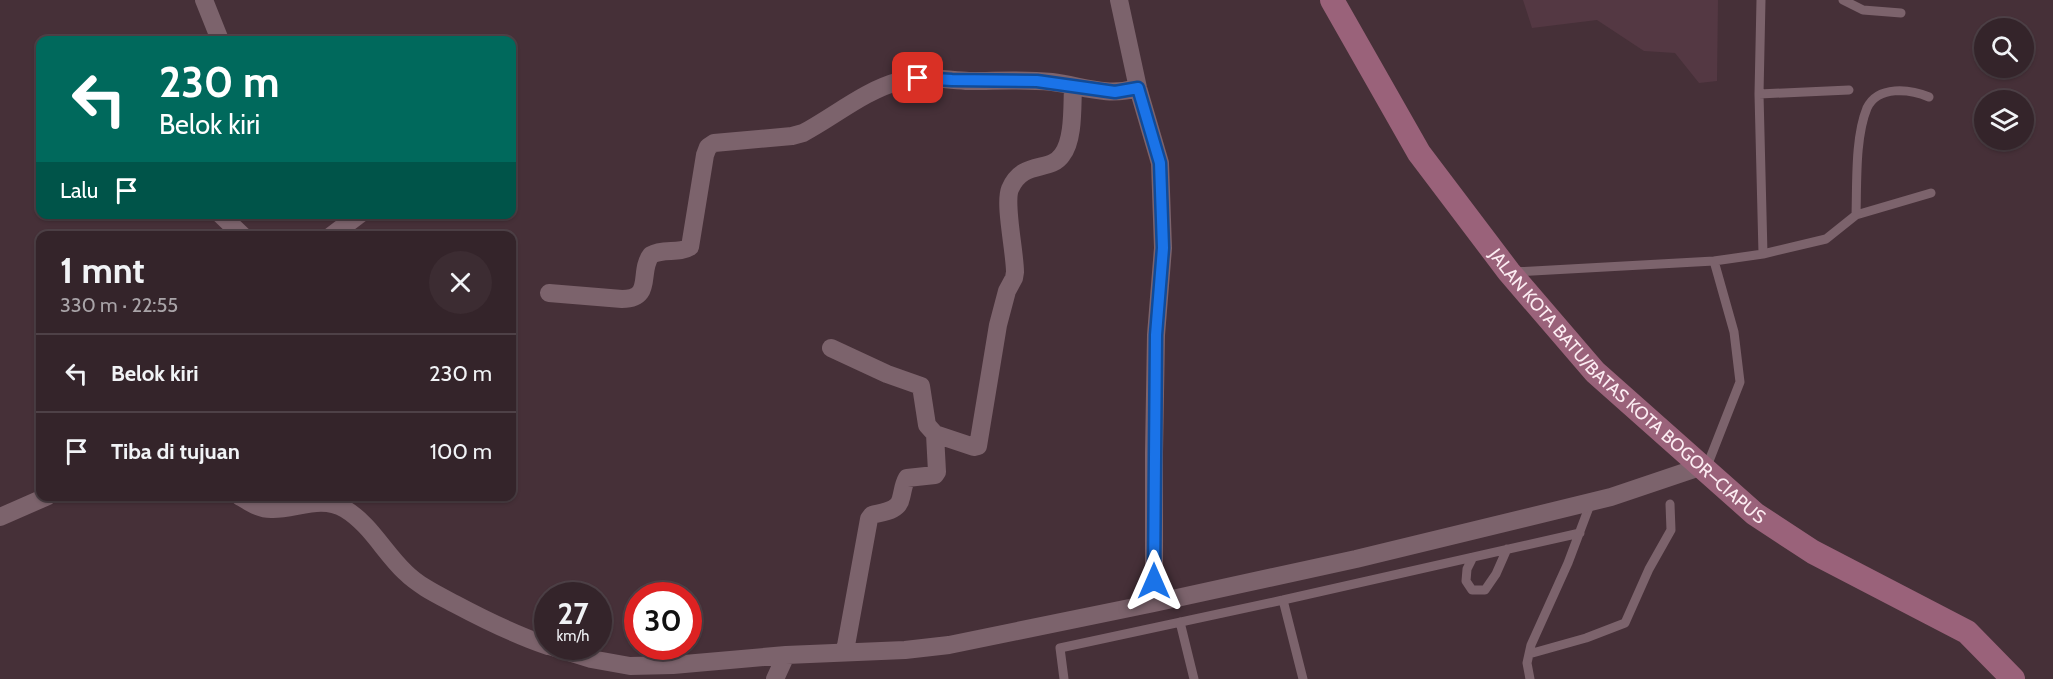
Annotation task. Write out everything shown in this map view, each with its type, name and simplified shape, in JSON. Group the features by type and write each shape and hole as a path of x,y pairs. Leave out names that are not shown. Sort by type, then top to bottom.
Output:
{"main road":[{"name":"JALAN KOTA BATU/BATAS KOTA BOGOR–CIAPUS","path":"1332,0 1419,153 1509,272 1595,372 1755,514 1813,552 1967,632 2013,679"}],"street":[{"path":"204,0 218,36"},
{"path":"1119,0 1138,88 1160,163 1162,237 1156,335 1154,603"},
{"path":"549,294 630,299 639,294 644,287 645,266 651,255 662,251 685,250 691,245 705,155 708,147 714,143 803,133 871,93 901,81 918,78 1055,82 1074,87 1115,92 1138,88"},
{"path":"831,348 887,374 921,386 927,425 935,434 974,447 978,446 998,325 1007,291 1015,272 1009,204 1010,190 1024,170 1058,160 1063,155 1069,134 1074,87"},
{"path":"225,219 238,231"},
{"path":"338,231 353,219"},
{"path":"845,651 869,519 872,515 897,507 907,478 935,475 937,467 935,434"},
{"path":"597,660 630,666 673,665 845,651 905,650 949,645 1356,559 1611,497 1700,467"},
{"path":"0,517 37,501"},
{"path":"246,501 255,506 272,509 299,504 326,503 345,509 362,523 406,573 434,592 496,625 534,640"},
{"path":"776,679 786,655"}],"lane":[{"path":"1761,0 1759,94 1763,254"},
{"path":"1843,0 1863,10 1900,13"},
{"path":"1759,94 1849,90"},
{"path":"1856,214 1859,144 1868,107 1879,96 1895,90 1916,92 1929,97"},
{"path":"1509,272 1714,261 1763,254 1826,239 1856,214 1931,194"},
{"path":"1700,467 1709,461 1740,382 1734,332 1714,261"},
{"path":"1530,679 1527,663 1529,654 1591,502"},
{"path":"1529,654 1586,638 1625,623 1649,569 1671,530 1670,504"},
{"path":"1064,679 1060,648 1580,533"},
{"path":"1473,557 1467,569 1466,581 1472,590 1485,590 1496,574 1507,549"},
{"path":"1283,600 1303,679"},
{"path":"1180,622 1194,679"}],"shaded area":[{"path":"1523,0 1718,0 1717,81 1699,83 1675,53 1644,51 1597,20 1532,28"}],"route":[{"path":"918,78 1055,82 1074,87 1115,92 1127,92 1138,88 1160,163 1163,248 1156,335 1154,581"}]}
